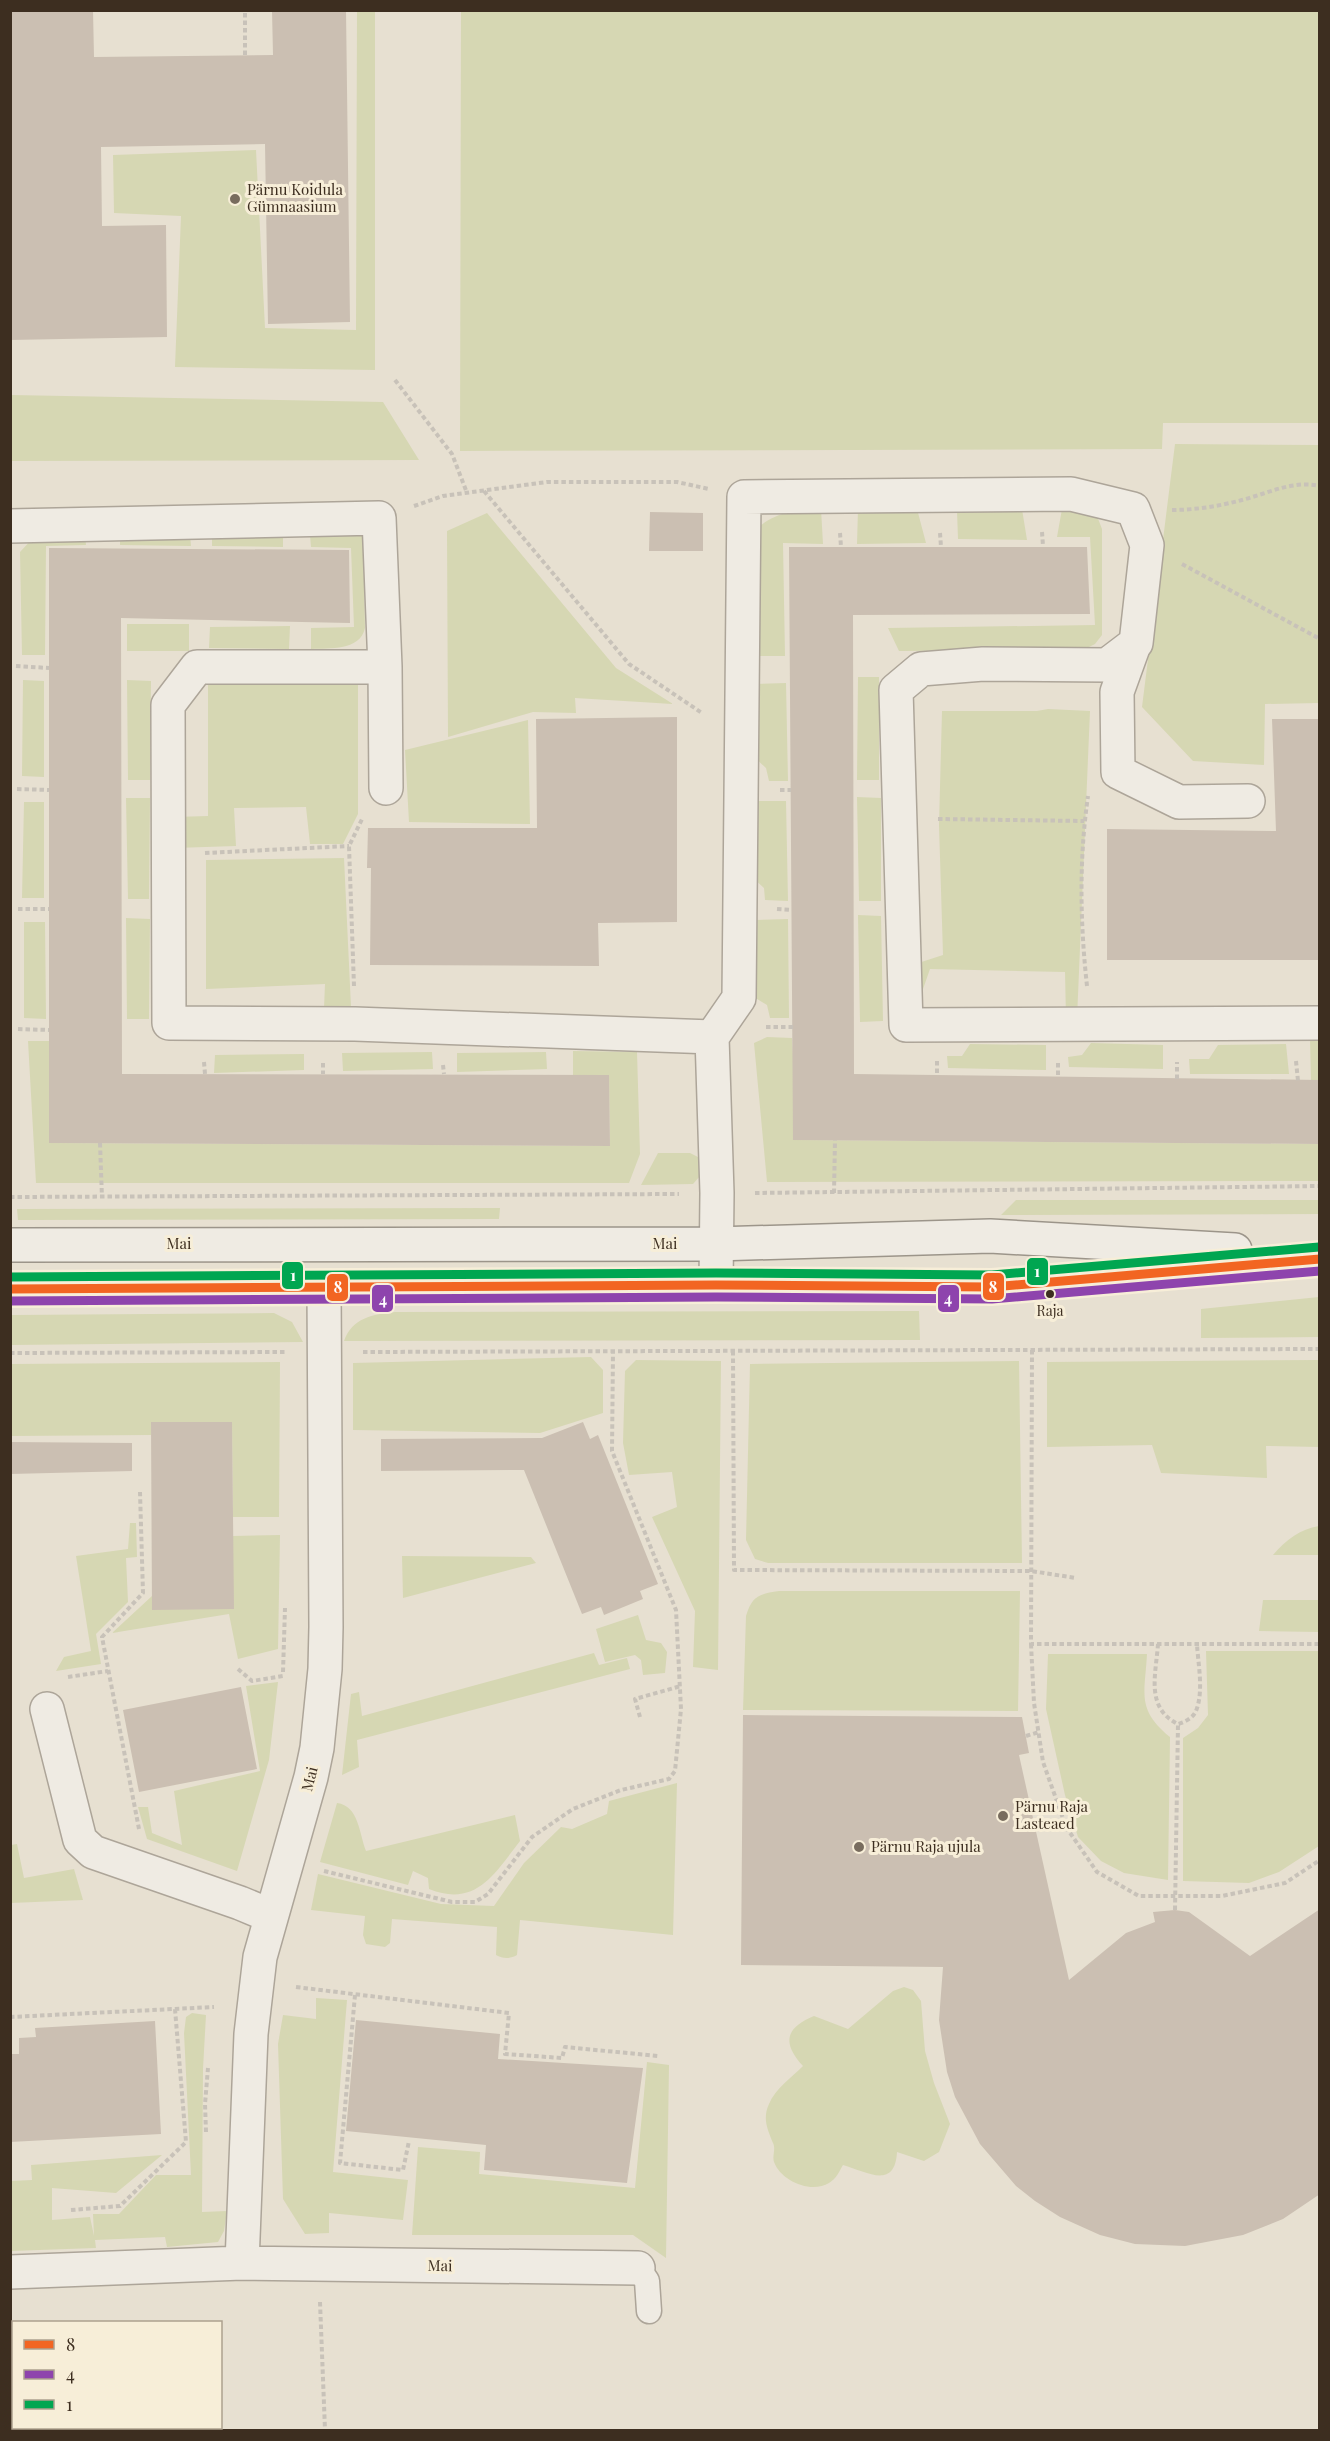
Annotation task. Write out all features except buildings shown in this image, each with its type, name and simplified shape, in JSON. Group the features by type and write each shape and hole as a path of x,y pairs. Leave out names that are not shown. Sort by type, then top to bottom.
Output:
{"street":[{"path":"716,1285 717,1193 712,1037 739,998 744,497 1071,494 1133,509 1147,545 1136,643 1117,692 1118,772 1179,802 1248,801"},
{"path":"10,526 379,518 385,667 375,797"},
{"path":"1134,645 1107,665 983,664 921,669 896,690 906,1025 1320,1023"},
{"path":"385,667 197,667 168,705 169,1023 356,1024 712,1037"},
{"name":"Mai","path":"10,1245 716,1244 990,1236 1320,1257"},
{"name":"Mai","path":"10,1289 716,1285 992,1287 1320,1257"},
{"name":"Mai","path":"242,2263 251,2034 260,1957 317,1748 325,1670 326,1352 324,1288"},
{"path":"47,1709 80,1840 93,1852 271,1916"},
{"name":"Mai","path":"10,2272 242,2263 638,2268"}],"lane":[{"path":"638,2268 646,2281 649,2311"}],"path":[{"path":"245,10 245,55"},
{"path":"395,380 452,454 467,493"},
{"path":"379,518 443,496 547,482 677,482 744,497"},
{"path":"1133,509 1187,510 1240,501 1303,483 1320,486"},
{"path":"484,490 629,664 742,739"},
{"path":"1147,545 1320,639"},
{"path":"16,666 49,668"},
{"path":"1089,788 1082,833 1081,933 1091,1023"},
{"path":"17,789 49,790"},
{"path":"356,1024 349,846 375,797"},
{"path":"900,818 1084,821"},
{"path":"168,855 349,846"},
{"path":"18,909 49,909"},
{"path":"18,1029 49,1030"},
{"path":"834,1193 835,1140"},
{"path":"100,1143 102,1198"},
{"path":"10,1197 589,1196 1320,1186"},
{"path":"1032,1350 1031,1644 1034,1703 1043,1762 1066,1827 1097,1872 1139,1896 1222,1896 1285,1883 1320,1860"},
{"path":"10,1353 1320,1350"},
{"path":"733,1351 735,1570 1031,1570 1076,1578"},
{"path":"285,1352 285,1364"},
{"path":"287,1862 452,1902 475,1902 488,1894 532,1838 573,1809 621,1790 669,1779 675,1771 681,1709 676,1610 612,1451 613,1352"},
{"path":"139,1831 102,1637 143,1593 140,1492"},
{"path":"283,1687 285,1605"},
{"path":"1031,1644 1320,1644"},
{"path":"1158,1644 1155,1699 1160,1711 1168,1720 1178,1724 1187,1721 1196,1712 1200,1689 1197,1644"},
{"path":"238,1669 252,1681 283,1676"},
{"path":"640,1717 634,1699 681,1686"},
{"path":"1174,1910 1178,1724"},
{"path":"1026,1736 1039,1732"},
{"path":"293,1986 508,2013 505,2054 562,2058 565,2047 658,2056"},
{"path":"355,1995 340,2163 403,2170 409,2141"},
{"path":"10,2017 214,2007"},
{"path":"70,2210 120,2206 186,2142 175,2008"},
{"path":"319,2297 324,2430"}],"green space":[{"path":"357,11 375,11 375,370 175,367 181,216 114,213 113,155 256,150 265,328 356,330"},
{"path":"461,11 1319,11 1319,423 1163,423 1162,449 460,451"},
{"path":"11,395 383,402 419,460 11,461"},
{"path":"1175,444 1319,445 1319,703 1265,704 1264,765 1193,761 1142,707"},
{"path":"821,509 823,544 783,543 785,656 759,656 753,532 769,520 784,513"},
{"path":"858,509 917,509 926,543 857,544"},
{"path":"1022,509 1027,540 958,539 957,511"},
{"path":"1062,509 1097,516 1102,529 1102,635 1095,644 1083,650 899,651 888,628 1095,625 1090,537 1057,537"},
{"path":"487,513 616,668 673,704 575,698 576,713 533,712 448,737 447,531"},
{"path":"120,535 190,535 191,546 120,545"},
{"path":"212,535 283,536 283,547 212,546"},
{"path":"310,535 363,535 365,628 357,641 343,647 311,649 311,628 354,627 351,548 311,547"},
{"path":"85,536 86,545 46,546 45,655 22,655 20,552 34,537"},
{"path":"127,624 189,624 189,651 127,651"},
{"path":"290,626 289,649 209,648 210,627"},
{"path":"358,674 358,814 343,844 310,844 306,807 234,808 236,846 175,848 174,817 208,816 208,677"},
{"path":"858,677 879,677 879,780 857,780"},
{"path":"23,680 44,681 44,777 22,776"},
{"path":"127,680 151,681 150,780 128,780"},
{"path":"786,683 788,781 769,781 766,768 754,757 753,684"},
{"path":"1048,709 1090,711 1077,1019 1066,1018 1065,972 930,969 923,989 912,989 909,966 943,955 939,825 942,711"},
{"path":"528,720 530,824 409,822 405,750"},
{"path":"857,797 881,798 881,901 859,901"},
{"path":"126,798 150,798 149,899 128,899"},
{"path":"754,801 786,801 788,901 765,900 764,888 753,878"},
{"path":"24,802 44,802 44,898 22,898"},
{"path":"344,858 351,1007 324,1008 325,984 206,989 206,860"},
{"path":"858,915 881,916 883,1021 860,1022"},
{"path":"126,918 150,919 149,1019 127,1019"},
{"path":"788,919 789,1018 770,1018 767,1005 754,997 755,920"},
{"path":"24,922 45,922 46,1019 24,1018"},
{"path":"767,1037 792,1038 798,1140 1319,1144 1319,1181 767,1182 754,1043"},
{"path":"1319,1038 1319,1081 1311,1081 1310,1039"},
{"path":"28,1041 49,1041 50,1143 610,1146 609,1075 573,1075 573,1051 637,1052 640,1154 629,1183 36,1183"},
{"path":"1091,1043 1163,1045 1163,1069 1069,1067 1068,1057 1082,1055"},
{"path":"970,1044 1046,1045 1046,1070 948,1068 947,1056 962,1056"},
{"path":"1286,1044 1289,1074 1190,1074 1189,1059 1209,1059 1218,1045"},
{"path":"432,1052 433,1069 343,1071 342,1053"},
{"path":"546,1052 547,1069 457,1072 457,1053"},
{"path":"304,1054 304,1070 214,1073 215,1055"},
{"path":"658,1153 690,1153 698,1157 700,1176 693,1184 641,1185"},
{"path":"1016,1200 1319,1200 1320,1214 1001,1215"},
{"path":"500,1208 499,1219 18,1220 17,1209"},
{"path":"1319,1297 1319,1337 1201,1338 1201,1309"},
{"path":"919,1311 920,1340 344,1341 352,1327 358,1322 371,1316 395,1312"},
{"path":"274,1313 292,1322 303,1342 11,1345 11,1315"},
{"path":"591,1357 603,1370 603,1413 540,1433 353,1430 353,1363"},
{"path":"636,1360 721,1361 718,1670 693,1667 695,1611 652,1517 677,1507 672,1472 629,1475 623,1443 625,1371"},
{"path":"1319,1360 1319,1447 1266,1446 1267,1478 1161,1473 1152,1445 1047,1447 1047,1362"},
{"path":"1019,1361 1022,1563 768,1563 755,1559 746,1540 750,1364"},
{"path":"280,1362 279,1517 233,1517 232,1422 151,1422 151,1435 11,1436 10,1364"},
{"path":"130,1523 136,1523 137,1557 126,1558 128,1602 96,1634 101,1664 56,1671 64,1657 91,1651 76,1556 128,1549"},
{"path":"1319,1526 1319,1555 1273,1555 1294,1536"},
{"path":"280,1535 278,1649 238,1659 229,1614 112,1633 152,1596 233,1536"},
{"path":"402,1556 531,1557 536,1563 403,1598"},
{"path":"779,1591 1020,1591 1018,1711 743,1710 746,1616 757,1597"},
{"path":"1263,1600 1319,1600 1319,1632 1259,1631"},
{"path":"638,1615 646,1640 661,1643 667,1652 665,1673 643,1675 641,1660 635,1655 605,1662 596,1629"},
{"path":"1206,1651 1319,1651 1319,1846 1279,1872 1249,1883 1183,1881 1183,1738 1198,1728 1208,1715"},
{"path":"594,1653 599,1665 627,1658 630,1669 357,1740 359,1767 342,1775 351,1694 359,1692 362,1716"},
{"path":"1048,1654 1147,1654 1144,1690 1147,1709 1159,1727 1170,1737 1168,1880 1124,1873 1101,1861 1078,1837 1065,1795 1046,1709"},
{"path":"278,1682 269,1760 237,1871 147,1839 138,1807 148,1807 152,1833 182,1845 174,1791 260,1771 246,1686"},
{"path":"677,1783 673,1935 520,1920 517,1955 506,1958 496,1955 497,1927 392,1919 390,1943 385,1947 366,1944 363,1935 365,1916 311,1910 318,1874 441,1904 494,1906 524,1863 561,1827 572,1829 607,1814 609,1801"},
{"path":"337,1803 350,1809 354,1815 366,1851 515,1815 520,1841 502,1865 483,1884 472,1891 445,1894 429,1889 428,1878 413,1871 408,1885 320,1862"},
{"path":"17,1844 24,1878 74,1869 83,1900 11,1903 11,1845"},
{"path":"904,1987 913,1990 921,2001 925,2051 934,2083 950,2124 939,2152 924,2161 897,2152 895,2164 885,2175 870,2174 843,2165 834,2179 822,2186 797,2184 783,2175 774,2162 774,2145 766,2120 767,2109 775,2093 803,2066 792,2050 790,2037 792,2031 814,2016 848,2029 893,1991"},
{"path":"316,1998 347,2000 333,2172 408,2180 403,2220 329,2213 329,2233 305,2234 283,2199 278,2044 283,2015 316,2019"},
{"path":"192,2013 206,2015 203,2069 202,2212 227,2211 224,2231 218,2242 167,2247 165,2237 95,2240 96,2248 11,2251 11,2181 32,2180 31,2165 162,2155 116,2193 52,2188 52,2220 90,2217 94,2236 93,2214 119,2214 156,2175 191,2175 184,2033 186,2017"},
{"path":"647,2062 669,2065 666,2258 633,2235 412,2235 418,2147 480,2152 479,2174 635,2188"}],"transit line":[{"name":"1","path":"10,1277 716,1273 992,1275 1319,1247"},
{"name":"8","path":"10,1289 716,1285 992,1287 1320,1259"},
{"name":"4","path":"10,1301 716,1297 992,1299 1320,1271"}],"place":[{"name":"Pärnu Koidula Gümnaasium","path":"235,199"},
{"name":"Raja","path":"1050,1294"},
{"name":"Pärnu Raja Lasteaed","path":"1003,1816"},
{"name":"Pärnu Raja ujula","path":"859,1847"}]}
